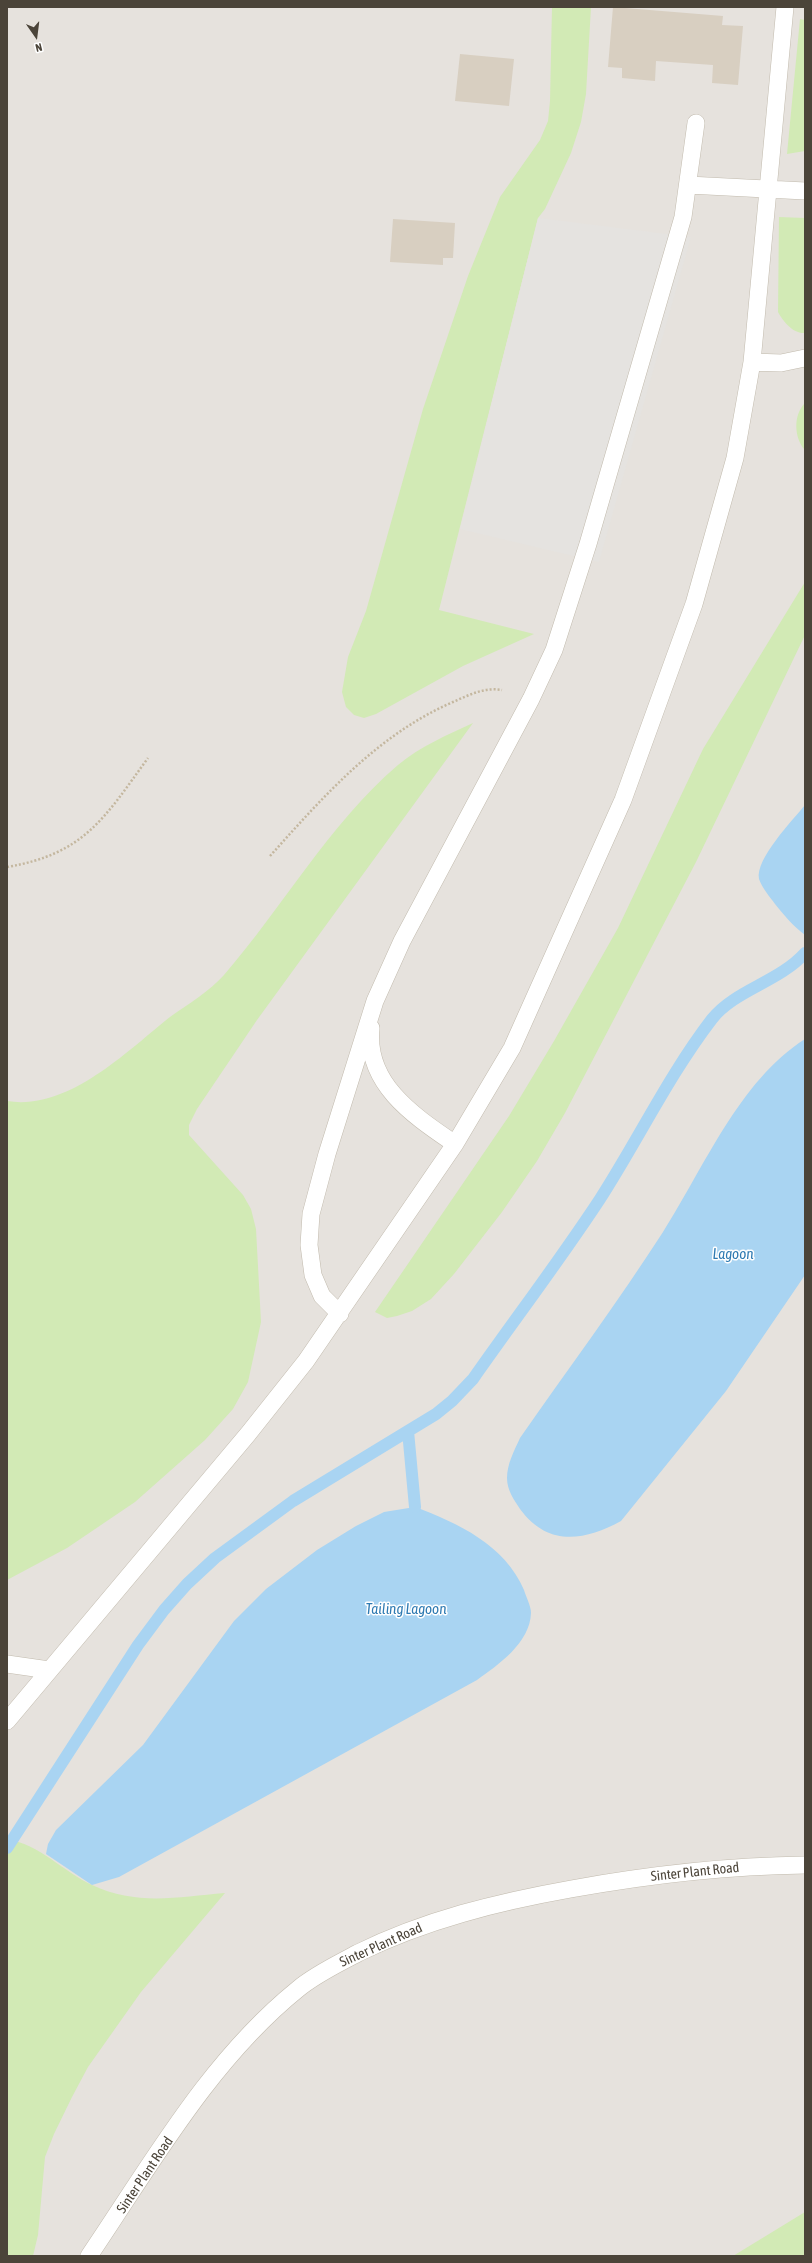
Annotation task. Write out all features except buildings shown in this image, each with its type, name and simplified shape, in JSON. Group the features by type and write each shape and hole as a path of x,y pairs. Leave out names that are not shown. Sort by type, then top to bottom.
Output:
{"lane":[{"path":"7,1721 248,1434 306,1361 340,1314 455,1144 512,1048 623,800 694,604 735,458 752,362 785,7"},
{"path":"340,1314 322,1296 313,1275 309,1245 311,1214 327,1154 375,1001 402,940 531,699 554,650 588,544 683,217 696,123"},
{"path":"688,185 768,191 805,191"},
{"path":"752,362 781,363 805,358"},
{"path":"375,1001 370,1036 372,1058 375,1068 394,1096 415,1116 455,1144"},
{"path":"7,1664 49,1670"},
{"name":"Sinter Plant Road","path":"89,2256 217,2071 262,2022 299,1988 332,1966 383,1941 428,1923 531,1896 676,1873 763,1866 805,1865"}],"path":[{"path":"270,856 332,787 402,729 428,713 478,691 493,689 531,699"},
{"path":"7,867 39,859 66,849 91,831 110,811 148,758"}],"shaded area":[{"path":"7,7 805,7 805,2256 7,2256"},
{"path":"538,218 691,237 599,562 460,529"}],"green space":[{"path":"552,7 591,7 586,94 581,122 571,153 545,209 538,218 439,610 534,634 463,666 376,714 364,718 354,715 346,707 342,692 348,657 366,611 423,409 468,276 500,197 540,140 548,121 550,101"},
{"path":"800,19 805,20 805,151 787,154"},
{"path":"779,217 805,218 805,333 801,333 793,329 786,323 778,312"},
{"path":"805,403 805,450 801,445 796,426 798,414"},
{"path":"805,582 805,635 696,862 565,1113 537,1161 502,1212 454,1274 431,1299 412,1311 397,1316 387,1318 375,1312 509,1116 554,1041 618,928 703,749"},
{"path":"473,723 257,1020 197,1109 189,1125 189,1135 243,1195 251,1209 256,1229 261,1322 248,1382 233,1409 205,1440 135,1502 67,1548 7,1580 7,1101 30,1102 52,1097 74,1088 115,1062 170,1017 206,992 219,981 246,949 328,839 373,788 398,765 416,752 434,741"},
{"path":"7,1839 19,1842 41,1852 92,1885 109,1892 125,1896 141,1898 174,1898 225,1893 141,1992 88,2067 72,2097 54,2134 45,2157 38,2235 33,2256 7,2256"},
{"path":"805,2212 805,2256 733,2256"}],"water":[{"path":"805,805 805,935 786,917 764,889 759,879 759,871 763,861 776,840"},
{"name":"Lagoon","path":"805,1039 805,1275 726,1391 621,1521 594,1533 580,1536 567,1537 555,1535 542,1530 520,1509 508,1487 508,1468 520,1438 646,1258 725,1127 742,1102 761,1078 782,1057"},
{"name":"Tailing Lagoon","path":"415,1507 448,1520 463,1528 492,1548 505,1560 516,1574 524,1590 531,1613 525,1634 512,1652 477,1680 119,1877 92,1885 46,1854 48,1844 56,1830 143,1745 234,1621 266,1589 317,1550 356,1526 384,1512"}],"waterway":[{"path":"7,1848 138,1645 164,1610 187,1584 215,1558 293,1501 436,1414 452,1401 473,1379 585,1222 614,1177 682,1062 712,1019 733,1001 783,971 805,953"},
{"path":"408,1431 415,1507"}]}
